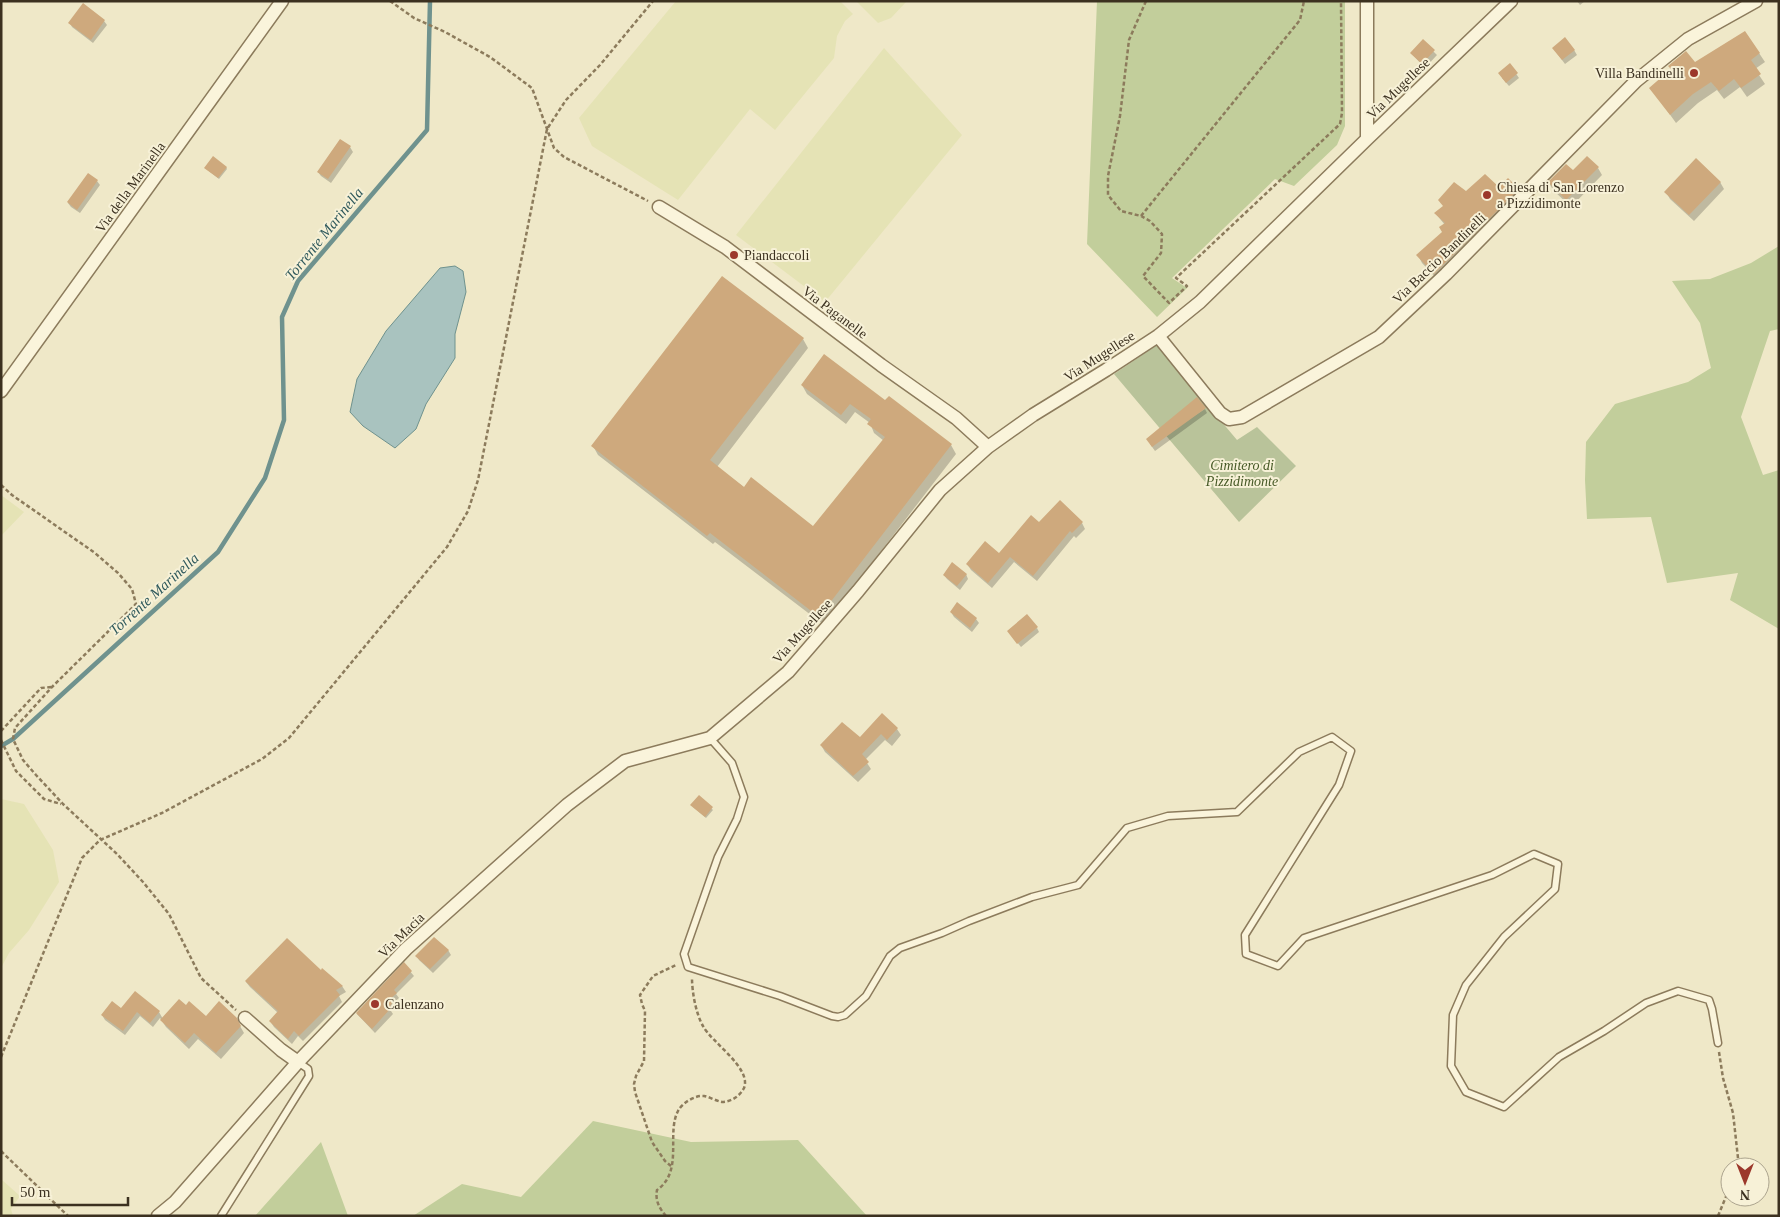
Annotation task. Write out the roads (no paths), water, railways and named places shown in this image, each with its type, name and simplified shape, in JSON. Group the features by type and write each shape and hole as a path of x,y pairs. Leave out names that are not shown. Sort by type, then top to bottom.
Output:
{"street":[{"name":"Via della Marinella","path":"1,391 282,1"},
{"path":"1367,1 1367,139"},
{"name":"Via Mugellese","path":"710,738 788,672 858,591 940,490 988,447 1033,415 1158,336 1200,302 1511,1"},
{"name":"Via Baccio Bandinelli","path":"1158,336 1220,413 1230,419 1242,417 1379,337 1446,274 1636,81 1688,39 1756,1"},
{"name":"Via Paganelle","path":"659,207 726,247 881,366 956,418 988,447"},
{"name":"Via Macia","path":"158,1216 175,1202 298,1062 406,949 567,805 625,761 710,738"},
{"path":"245,1018 281,1050 298,1062"}],"lane":[{"path":"710,738 732,763 744,797 737,819 718,857 684,954 688,968 780,996 832,1016 845,1015 866,996 890,956 900,948 1032,896 1078,885 1127,828 1168,816 1237,812 1299,752 1332,737 1352,751 1339,785 1245,935 1246,954 1278,966 1304,938 1492,875 1534,854 1558,864 1555,888 1504,937 1466,985 1453,1015 1451,1066 1466,1092 1504,1108 1559,1057 1604,1031 1646,1002 1678,991 1709,1000 1718,1043"},
{"path":"221,1216 309,1076 308,1069 298,1062"}],"water":[{"path":"455,266 463,271 466,292 455,334 455,358 426,404 416,429 395,448 363,426 350,412 357,379 386,331 440,268"}],"waterway":[{"name":"Torrente Marinella","path":"1,746 13,739 218,552 265,478 284,420 282,317 298,281 427,130 430,1"}],"place":[{"name":"Villa Bandinelli","path":"1694,73"},
{"name":"Chiesa di San Lorenzo a Pizzidimonte","path":"1487,195"},
{"name":"Piandaccoli","path":"734,255"},
{"name":"Calenzano","path":"375,1004"}],"park label":[{"name":"Cimitero di Pizzidimonte","path":"1242,474"}]}
